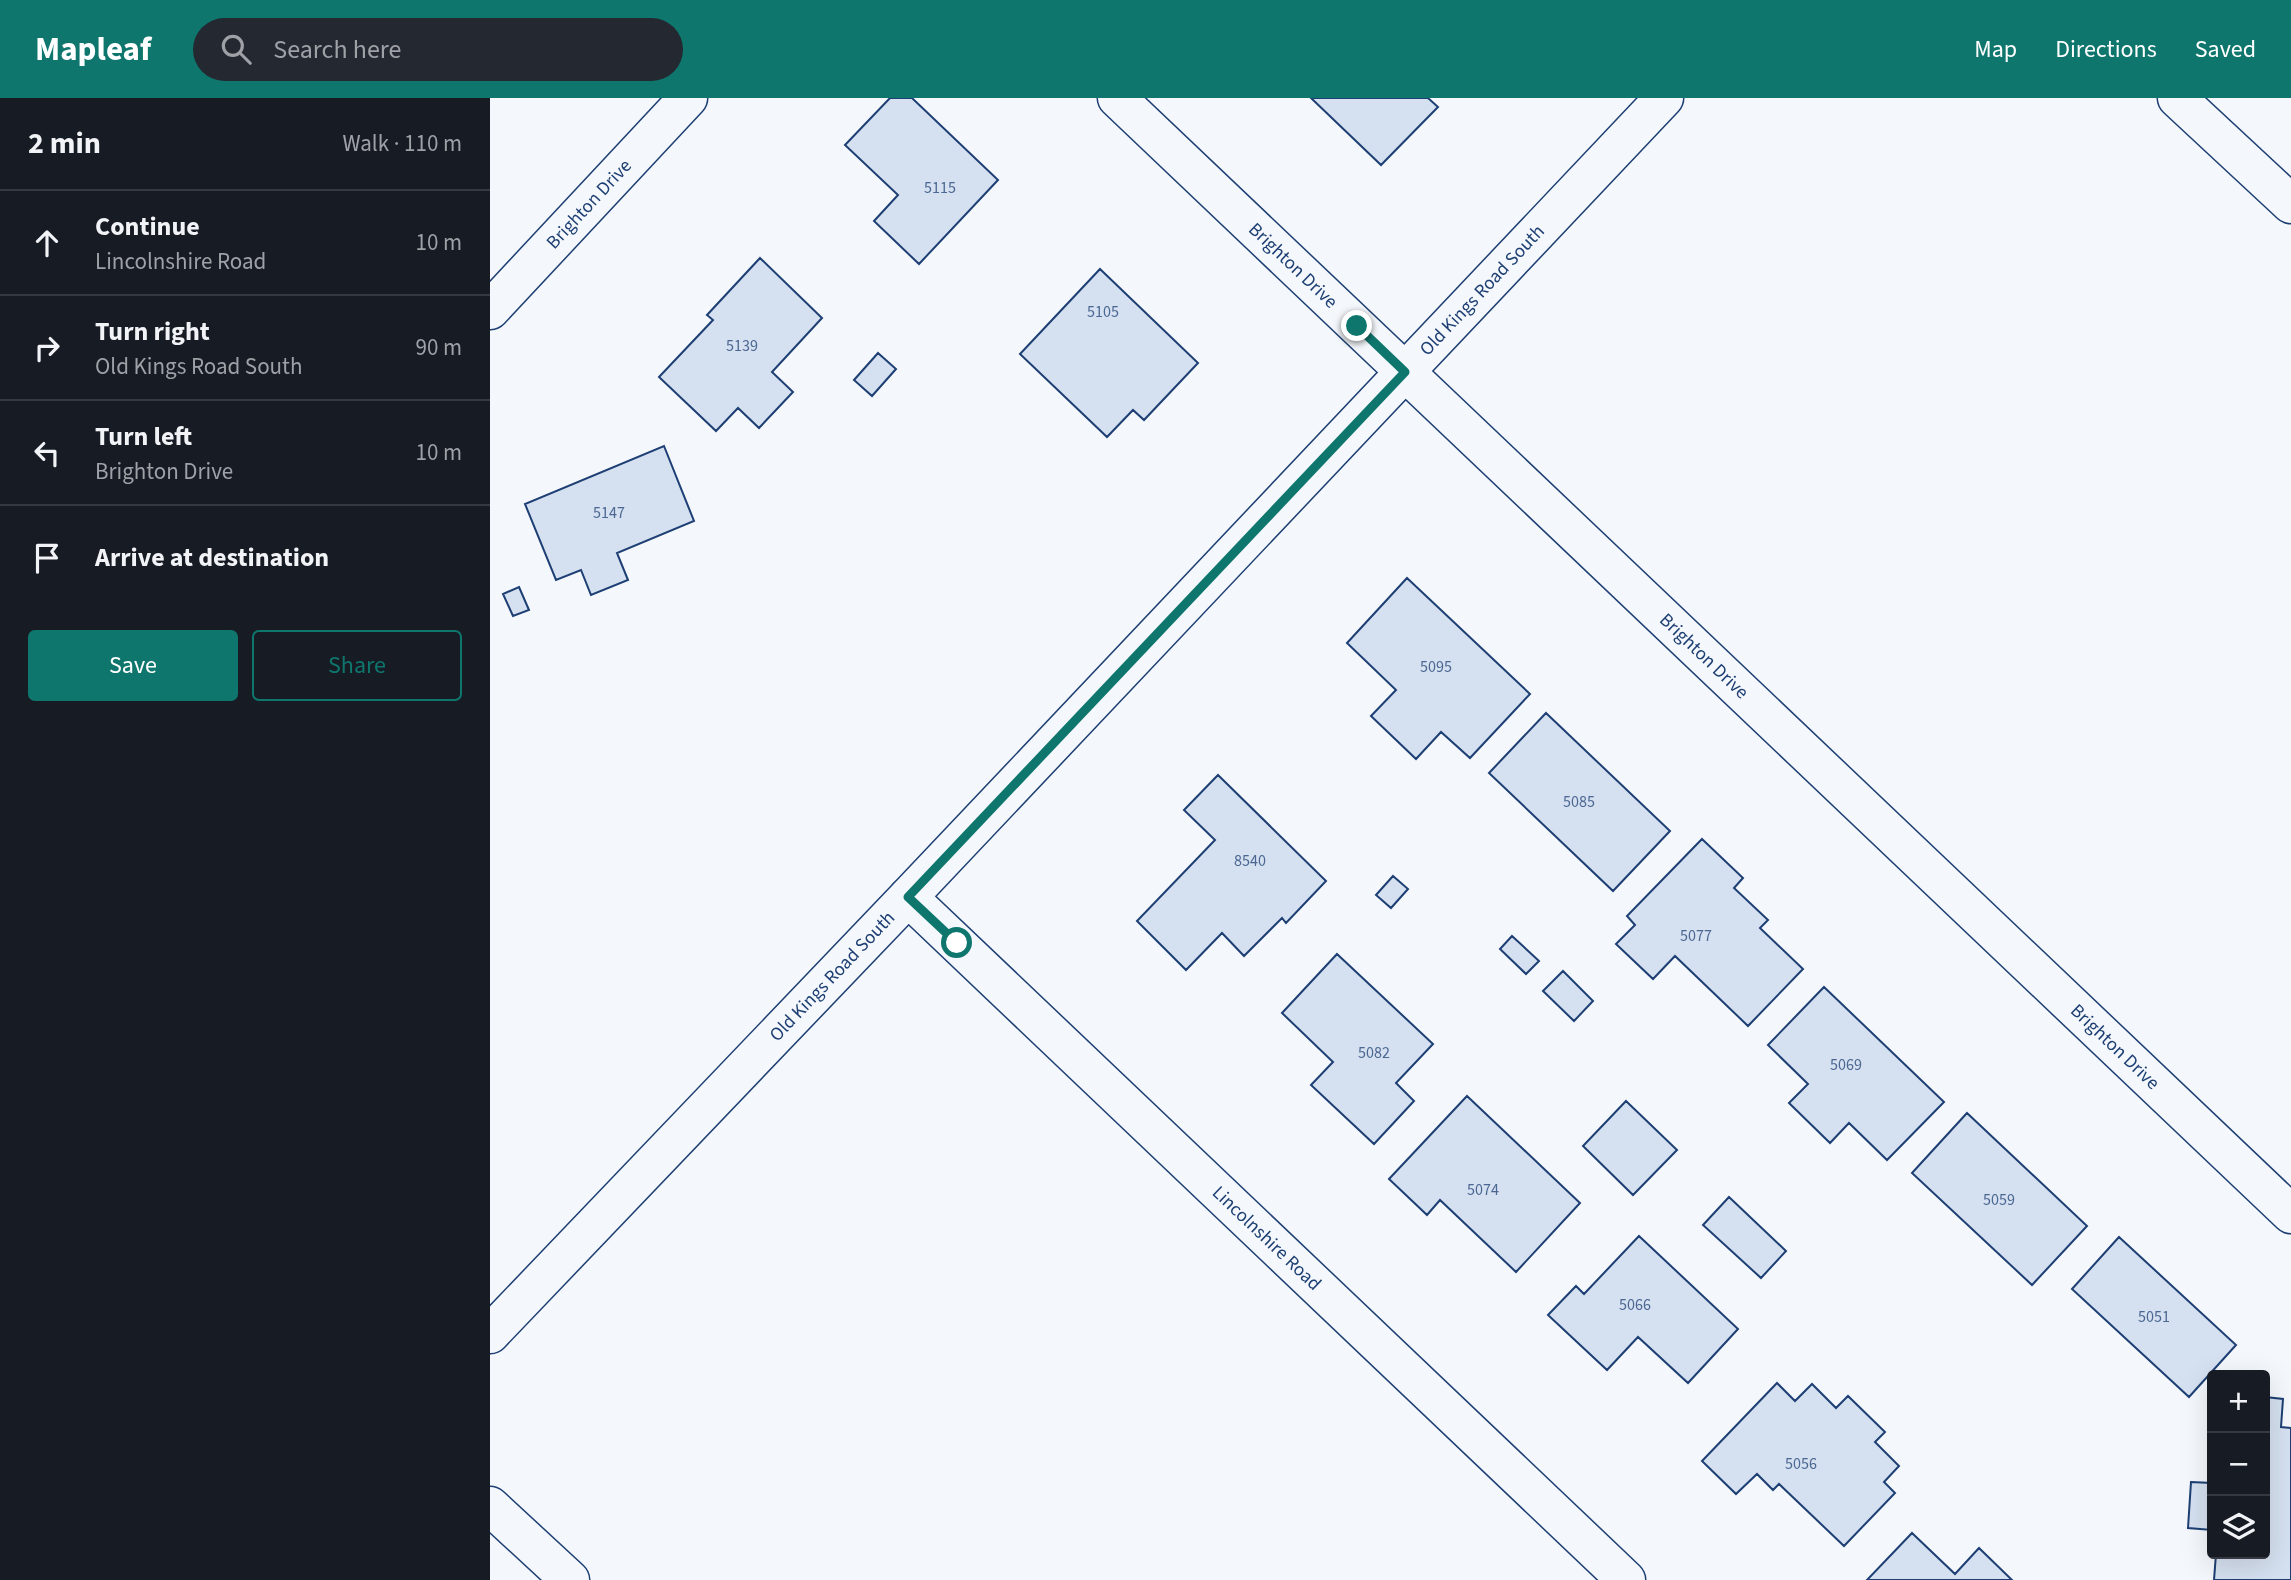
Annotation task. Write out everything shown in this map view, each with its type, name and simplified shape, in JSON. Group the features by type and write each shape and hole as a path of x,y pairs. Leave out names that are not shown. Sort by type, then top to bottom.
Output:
{"street":[{"name":"Brighton Drive","path":"490,310 688,98"},
{"name":"Brighton Drive","path":"1117,98 2291,1214"},
{"name":"Old Kings Road South","path":"490,1334 908,897 1664,98"},
{"path":"2177,98 2291,204"},
{"name":"Lincolnshire Road","path":"908,897 1626,1580"},
{"path":"490,1506 570,1580"}],"building":[{"path":"890,98 912,98 998,180 919,264 874,221 898,195 845,145"},
{"path":"1311,98 1428,98 1438,107 1381,165"},
{"path":"760,258 822,318 772,372 793,392 759,428 738,408 716,431 659,377 713,320 707,315"},
{"path":"1100,269 1198,363 1144,420 1133,410 1107,437 1020,354"},
{"path":"878,353 896,369 872,396 854,380"},
{"path":"664,446 694,521 617,553 628,580 591,595 581,570 556,580 525,504"},
{"path":"1407,578 1530,694 1470,758 1441,732 1416,759 1371,716 1396,690 1347,643"},
{"path":"519,587 529,610 513,616 503,594"},
{"path":"1546,713 1670,831 1613,891 1489,773"},
{"path":"1218,775 1326,881 1286,923 1282,918 1244,956 1222,933 1186,970 1137,921 1215,840 1184,810"},
{"path":"1702,839 1743,878 1734,888 1768,920 1760,928 1803,969 1748,1026 1675,956 1653,979 1616,944 1635,925 1627,916"},
{"path":"1393,876 1408,889 1391,908 1376,895"},
{"path":"1512,936 1539,961 1526,974 1500,949"},
{"path":"1337,954 1433,1044 1396,1083 1414,1101 1374,1144 1311,1085 1333,1062 1282,1013"},
{"path":"1563,971 1593,1001 1574,1021 1543,991"},
{"path":"1824,987 1944,1102 1887,1160 1849,1123 1830,1143 1789,1103 1808,1084 1768,1045"},
{"path":"1467,1096 1580,1203 1516,1272 1440,1200 1427,1215 1389,1179"},
{"path":"1626,1101 1677,1150 1633,1195 1583,1146"},
{"path":"1967,1113 2087,1226 2032,1285 1912,1173"},
{"path":"1729,1197 1786,1251 1761,1278 1703,1225"},
{"path":"1639,1236 1738,1329 1688,1383 1638,1337 1607,1370 1548,1315 1576,1286 1584,1294"},
{"path":"2119,1237 2236,1345 2213,1370 2207,1370 2207,1377 2189,1397 2072,1289"},
{"path":"1777,1383 1795,1401 1812,1384 1836,1408 1848,1396 1885,1432 1875,1442 1899,1466 1884,1482 1895,1493 1844,1546 1779,1484 1773,1490 1757,1474 1736,1494 1702,1461"},
{"path":"2270,1398 2283,1399 2281,1427 2291,1428 2291,1580 2214,1580 2216,1559 2270,1559"},
{"path":"2191,1482 2207,1483 2207,1530 2188,1528"},
{"path":"1912,1533 1955,1574 1979,1548 2012,1580 1867,1580"}],"route":[{"path":"957,943 908,897 1405,372 1357,326"}]}
